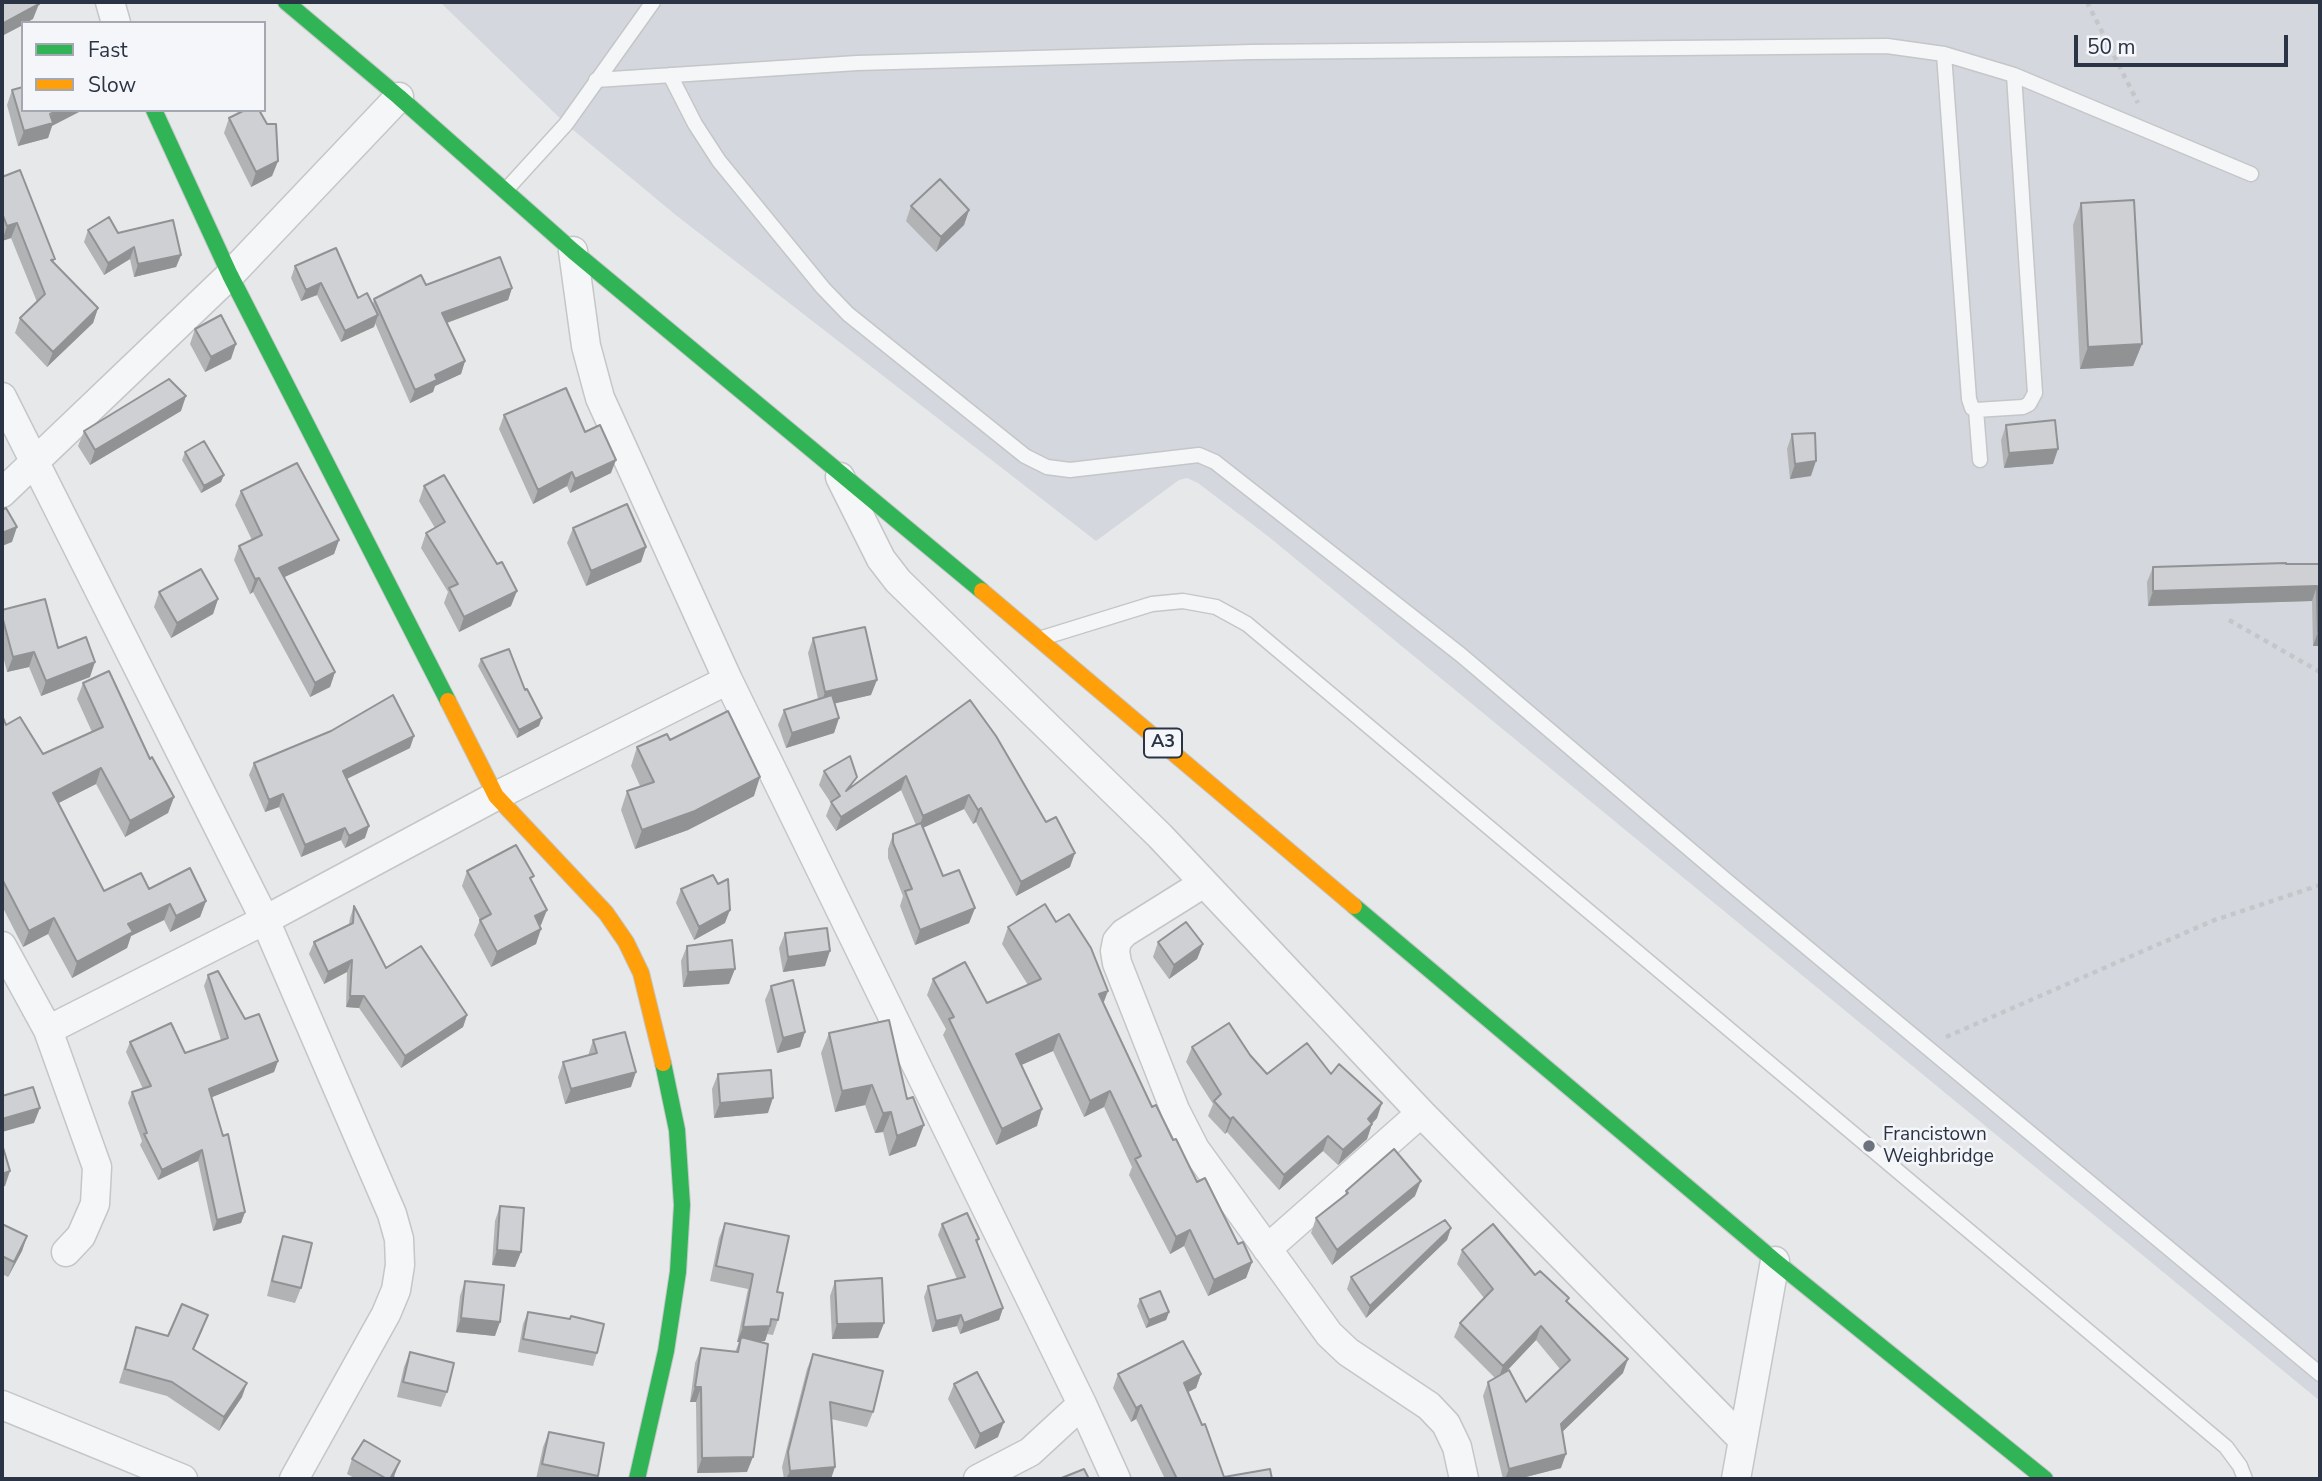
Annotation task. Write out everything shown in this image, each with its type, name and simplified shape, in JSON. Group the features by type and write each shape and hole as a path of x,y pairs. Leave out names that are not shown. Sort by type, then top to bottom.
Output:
{"main road":[{"name":"A3","path":"286,2 399,97 573,251 836,468 1775,1261 2045,1479"},
{"path":"155,112 230,275 496,796 606,914 626,942 641,973 677,1130 682,1205 678,1272 666,1351 637,1479"}],"street":[{"path":"110,2 115,21"},
{"path":"2,493 230,275 399,97"},
{"path":"573,251 586,346 600,398 728,680 1082,1404 1116,1479"},
{"path":"2,397 265,920 393,1214 399,1238 400,1265 396,1290 386,1314 295,1479"},
{"path":"836,468 868,537 898,581 1080,757 1205,883 1421,1113 1742,1440"},
{"path":"48,1030 265,920 496,796 728,680"},
{"path":"1205,883 1124,933 1117,941 1115,951 1117,963 1185,1130 1195,1149 1329,1334 1348,1352 1429,1406 1446,1424 1457,1447 1464,1479"},
{"path":"2,946 48,1030 97,1167 97,1191 92,1213 81,1236 65,1252"},
{"path":"1266,1249 1421,1113"},
{"path":"1736,1479 1775,1261"},
{"path":"978,1479 1030,1452 1082,1404"},
{"path":"2,1405 183,1479"}],"lane":[{"path":"505,191 566,124 653,2"},
{"path":"596,80 857,63 1251,51 1862,45 1944,54 2014,75 2251,174"},
{"path":"1944,54 1969,399 1976,411 1980,460"},
{"path":"670,75 695,124 719,161 848,314 1025,456 1047,467 1070,470 1199,456 1215,462 1461,656 2320,1374"},
{"path":"1976,411 2023,407 2029,404 2035,393 2014,75"},
{"path":"1039,639 1152,604 1183,601 1216,607 1247,624 2226,1447 2240,1466 2245,1479"}],"path":[{"path":"2087,2 2152,132"},
{"path":"2229,620 2320,672"},
{"path":"1926,1046 2212,921 2320,885"}],"shaded area":[{"path":"440,2 2320,2 2320,1401 1269,537 1198,483 1187,478 1179,480 1096,541 677,216 566,124"}],"building":[{"path":"2,2 37,2 39,4 2,24"},
{"path":"21,88 21,112 54,112 50,114 53,123 24,131 12,90"},
{"path":"241,112 260,112 267,124 276,124 278,161 256,172 229,118"},
{"path":"20,170 55,259 51,260 98,308 53,352 20,318 45,294 17,223 7,226 2,213 2,177"},
{"path":"940,179 969,210 941,237 911,206"},
{"path":"2134,200 2142,344 2088,347 2081,203"},
{"path":"109,217 118,233 173,220 181,255 138,264 134,247 108,263 88,230"},
{"path":"336,248 358,298 367,293 378,315 345,331 321,283 306,290 295,266"},
{"path":"500,257 512,288 442,313 465,361 435,375 437,380 415,390 374,299 421,275 426,285"},
{"path":"221,315 236,344 211,357 195,329"},
{"path":"169,379 186,396 95,450 84,431"},
{"path":"566,388 585,432 600,425 616,460 575,479 572,472 538,490 504,415"},
{"path":"2055,420 2058,449 2009,453 2006,425"},
{"path":"1815,433 1816,461 1795,464 1792,434"},
{"path":"204,441 224,475 204,486 185,452"},
{"path":"297,463 339,540 279,568 335,672 315,683 239,546 262,535 241,491"},
{"path":"444,475 497,564 502,562 517,591 464,617 449,588 458,584 426,533 445,522 424,486"},
{"path":"627,504 646,547 591,571 573,528"},
{"path":"6,508 17,527 2,533 2,510"},
{"path":"2320,564 2318,632 2317,586 2153,591 2153,567"},
{"path":"201,569 218,599 177,623 159,592"},
{"path":"45,599 58,648 86,637 95,662 46,681 34,652 13,657 2,616 2,610"},
{"path":"865,627 877,680 825,692 813,638"},
{"path":"509,649 525,690 527,689 542,718 519,730 481,659"},
{"path":"109,671 150,759 152,757 174,797 130,821 101,768 53,793 104,891 141,873 149,889 190,868 206,901 176,916 170,904 128,924 133,932 77,962 54,918 29,931 2,879 2,715 6,725 20,717 43,754 103,727 83,683"},
{"path":"393,695 414,736 343,771 369,826 349,836 345,828 305,845 283,794 269,800 254,763 331,731"},
{"path":"832,695 839,718 792,733 784,710"},
{"path":"970,700 996,736 1046,822 1056,817 1075,853 1021,882 981,808 978,810 969,795 923,816 906,776 841,817 831,802 840,796 824,771 850,756 857,777 846,791"},
{"path":"728,711 760,777 695,811 642,830 627,791 654,782 637,747 667,734 670,740"},
{"path":"921,823 943,876 959,870 975,908 920,930 905,891 912,889 893,843 893,834"},
{"path":"516,845 534,876 530,878 547,910 535,916 541,929 497,952 480,920 491,914 467,871"},
{"path":"713,875 718,884 728,879 730,910 699,927 681,889"},
{"path":"1045,904 1056,922 1069,914 1091,948 1108,991 1099,994 1152,1107 1156,1105 1197,1182 1205,1178 1238,1244 1243,1242 1252,1262 1214,1280 1190,1230 1176,1237 1135,1159 1141,1156 1110,1091 1090,1101 1059,1034 1016,1054 1042,1109 1002,1129 949,1019 954,1017 933,979 965,962 987,1003 1041,979 1008,927"},
{"path":"354,906 386,968 421,946 467,1015 405,1056 364,996 350,996 352,960 328,972 314,942 353,923"},
{"path":"1186,922 1203,944 1174,965 1158,942"},
{"path":"827,928 830,951 788,957 785,933"},
{"path":"732,940 735,969 688,972 687,946"},
{"path":"218,971 245,1019 259,1014 278,1061 209,1089 223,1136 228,1134 245,1212 217,1220 202,1150 162,1170 144,1134 147,1133 132,1092 151,1086 130,1042 171,1023 185,1053 228,1038 208,975"},
{"path":"793,980 805,1032 783,1038 771,986"},
{"path":"889,1020 907,1099 913,1097 924,1125 897,1136 891,1112 883,1113 872,1085 842,1091 829,1033"},
{"path":"1229,1023 1250,1055 1267,1074 1307,1043 1331,1074 1339,1064 1382,1103 1368,1119 1372,1124 1343,1150 1328,1136 1284,1175 1233,1117 1230,1119 1214,1101 1221,1094 1192,1047"},
{"path":"625,1032 636,1072 571,1089 563,1062 597,1053 593,1040"},
{"path":"771,1070 773,1098 720,1103 718,1074"},
{"path":"33,1087 40,1108 2,1119 2,1096"},
{"path":"2,1144 10,1171 2,1174"},
{"path":"1394,1149 1421,1181 1337,1250 1316,1218 1348,1193 1346,1191"},
{"path":"500,1206 524,1208 521,1252 497,1250"},
{"path":"967,1213 1003,1308 964,1323 961,1315 936,1321 928,1286 965,1277 942,1224"},
{"path":"1445,1220 1451,1228 1370,1306 1351,1277"},
{"path":"725,1223 789,1236 777,1292 783,1293 778,1320 771,1319 770,1326 743,1327 753,1274 716,1266"},
{"path":"2,1224 27,1236 14,1262 2,1256"},
{"path":"1493,1224 1535,1275 1540,1271 1569,1298 1566,1301 1628,1359 1561,1424 1566,1454 1509,1469 1488,1382 1509,1370 1526,1402 1570,1360 1541,1326 1503,1366 1460,1323 1493,1289 1462,1250"},
{"path":"283,1236 312,1243 301,1288 272,1281"},
{"path":"882,1278 884,1323 837,1324 835,1281"},
{"path":"465,1281 504,1285 500,1322 461,1318"},
{"path":"1160,1291 1169,1312 1149,1320 1140,1299"},
{"path":"182,1304 208,1315 193,1349 247,1383 224,1417 172,1382 125,1369 136,1327 168,1336"},
{"path":"528,1312 570,1319 571,1316 604,1324 597,1353 523,1339"},
{"path":"741,1337 768,1344 753,1457 702,1458 701,1387 695,1387 701,1348 738,1352"},
{"path":"1183,1341 1201,1374 1184,1383 1202,1425 1205,1424 1224,1477 1270,1469 1272,1479 1177,1479 1141,1405 1136,1408 1118,1374"},
{"path":"410,1352 454,1363 447,1392 403,1382"},
{"path":"813,1354 883,1371 873,1412 830,1402 835,1467 790,1471 788,1452"},
{"path":"977,1372 1004,1422 980,1434 954,1384"},
{"path":"549,1432 604,1443 598,1476 542,1464"},
{"path":"364,1440 400,1461 390,1479 352,1459"},
{"path":"1084,1469 1089,1479 1059,1479"}],"traffic: fast":[{"path":"286,2 399,97 573,251 982,591"},
{"path":"155,112 230,275 448,701"},
{"path":"1354,906 1775,1261 2045,1479"},
{"path":"637,1479 666,1351 678,1272 682,1205 677,1130 663,1063"}],"traffic: slow":[{"path":"982,591 1354,906"},
{"path":"448,701 496,796 606,913 626,942 641,973 663,1063"}],"place":[{"name":"Francistown Weighbridge","path":"1869,1146"}]}
